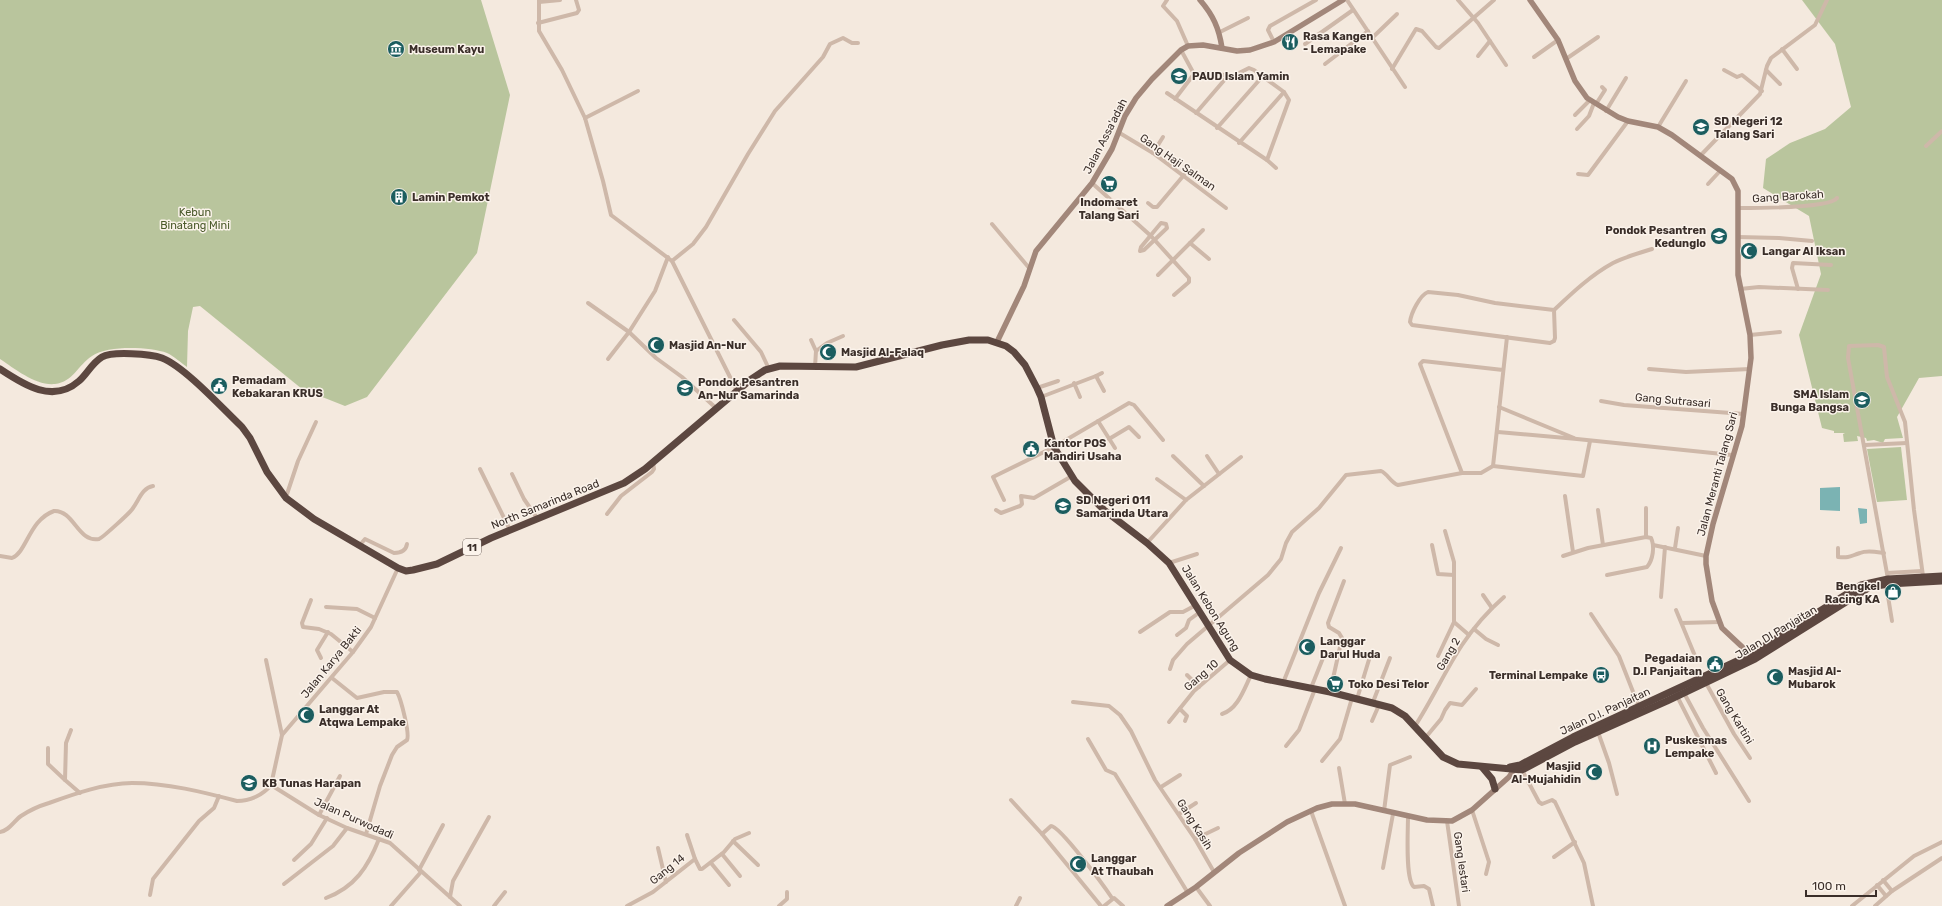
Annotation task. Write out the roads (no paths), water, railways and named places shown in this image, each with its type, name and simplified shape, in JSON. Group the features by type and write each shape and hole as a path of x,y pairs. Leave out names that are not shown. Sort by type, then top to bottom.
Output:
{"highway":[{"name":"North Samarinda Road","path":"0,369 36,389 45,392 57,392 64,390 79,381 92,366 106,356 135,355 163,358 183,371 242,427 250,438 267,472 286,498 314,519 359,546 406,571 437,564 537,518 624,483 653,462 737,391 759,374 769,369 780,366 856,367 942,345 969,340 998,342"},
{"name":"Jalan Kebon Agung","path":"998,342 1014,352 1037,388 1041,397 1054,448 1072,476 1083,490 1104,510 1147,543 1169,563 1230,660 1251,675 1376,703 1398,711 1426,737 1437,751 1451,762 1482,767 1518,768"},
{"path":"1888,580 1903,575 1922,574 1942,576"},
{"name":"Jalan DI Panjaitan","path":"1518,768 1598,732 1665,698 1680,695 1706,683 1817,621 1864,590 1888,580 1942,581"},
{"name":"Jalan D.I. Panjaitan","path":"1518,768 1579,734 1639,707 1665,698 1752,657"},
{"path":"1482,767 1492,779 1495,789"}],"street":[{"path":"560,0 539,1 539,31 562,70 585,118 603,181 611,216 672,261 737,391"},
{"path":"538,23 577,13 579,10 576,0"},
{"path":"1167,0 1163,6 1177,21 1188,46"},
{"path":"1200,0 1214,19 1220,32 1222,48 1243,51 1274,42 1343,0"},
{"path":"1274,42 1268,30 1270,26 1316,0"},
{"path":"1346,0 1405,87"},
{"path":"1458,0 1474,18 1506,65"},
{"path":"1392,69 1416,29 1422,31 1438,48 1494,0"},
{"name":"Jalan Meranti Talang Sari","path":"1531,0 1558,40 1578,86 1593,102 1606,111 1628,121 1658,127 1701,155 1732,179 1736,185 1739,208 1738,275 1752,348 1744,414 1706,556 1707,576 1719,622 1726,633 1752,657"},
{"path":"1701,155 1762,91 1766,70 1771,58 1815,25 1827,0"},
{"path":"1305,44 1353,10"},
{"path":"1372,38 1397,14"},
{"path":"1220,32 1248,18"},
{"path":"1325,64 1368,31"},
{"path":"1566,59 1598,37"},
{"path":"672,261 693,244 706,227 748,154 775,111 823,57 830,44 843,38 852,43 858,42"},
{"path":"1534,57 1558,40"},
{"path":"1478,56 1490,41"},
{"name":"Jalan Assa'adah","path":"998,342 1039,247 1092,183 1107,159 1118,132 1136,98 1181,50 1188,46 1202,45 1222,48"},
{"path":"1782,49 1797,69"},
{"path":"1181,50 1194,74"},
{"path":"1176,99 1194,74 1207,73 1227,77 1238,74 1249,68 1284,92 1288,101 1267,160"},
{"path":"1724,70 1737,77 1742,75 1762,91"},
{"path":"1766,70 1780,84"},
{"path":"1196,113 1227,77"},
{"path":"1217,128 1262,77"},
{"path":"1606,111 1626,78"},
{"path":"1658,127 1686,81"},
{"path":"1575,115 1604,93 1605,90 1602,87"},
{"path":"585,118 638,91"},
{"path":"1239,142 1284,92"},
{"path":"1167,93 1217,128 1267,160 1276,168"},
{"path":"1577,129 1589,116 1593,102"},
{"path":"1578,174 1588,175 1628,121"},
{"name":"Gang Haji Salman","path":"1118,132 1153,153 1226,208"},
{"path":"1926,146 1942,132"},
{"path":"1153,153 1163,138"},
{"path":"1708,184 1720,171"},
{"path":"1148,203 1153,207 1157,207 1184,175"},
{"path":"1092,183 1151,236 1190,279 1189,282 1174,295"},
{"name":"Gang Barokah","path":"1739,208 1810,205 1831,202 1837,198"},
{"path":"1161,223 1166,224 1167,228 1144,250 1140,251 1141,247 1151,236 1161,223"},
{"path":"992,224 1030,270"},
{"path":"1158,275 1203,230"},
{"path":"1738,237 1779,238 1812,242"},
{"path":"1190,243 1209,259"},
{"path":"1554,310 1556,331 1554,341 1550,343 1412,325 1410,322 1411,314 1417,307 1423,294 1428,292 1458,295 1495,303 1554,310 1585,282 1605,268 1621,259 1652,249"},
{"path":"608,359 629,332 655,291 668,257"},
{"path":"1798,288 1793,273 1794,263 1831,265"},
{"path":"1740,289 1759,287 1828,290"},
{"path":"588,303 629,332 656,358 682,377 717,408"},
{"path":"734,320 764,357 769,369"},
{"path":"1750,335 1780,332"},
{"path":"816,351 827,343 843,336"},
{"path":"1493,466 1508,337"},
{"path":"810,340 816,351 815,367"},
{"path":"1892,622 1884,553 1848,358 1849,346 1878,345 1884,347 1887,377 1905,422 1922,574"},
{"path":"1462,473 1420,364 1423,361 1503,370"},
{"path":"1649,369 1686,372 1750,369"},
{"path":"1041,397 1102,373"},
{"path":"1096,376 1104,391"},
{"path":"1037,388 1058,381"},
{"path":"1074,384 1080,397"},
{"name":"Gang Sutrasari","path":"1601,401 1624,405 1744,414"},
{"path":"1004,500 993,477 1054,448 1127,404 1132,404 1163,440"},
{"path":"1499,407 1577,439"},
{"path":"1098,421 1115,448"},
{"path":"286,498 298,460 316,422"},
{"path":"1109,439 1128,427 1132,428 1139,437"},
{"path":"1498,432 1732,455"},
{"path":"1170,669 1176,656 1235,602 1245,596 1268,575 1281,559 1286,542 1292,532 1319,508 1346,475 1381,471 1386,473 1394,484 1398,485 1462,473 1481,472 1493,466 1583,476 1590,441"},
{"path":"1865,445 1907,443"},
{"path":"1174,456 1204,486"},
{"path":"1207,456 1219,474"},
{"path":"1147,543 1186,500 1241,457"},
{"path":"606,514 621,496 652,472 654,469 653,462"},
{"path":"480,469 510,530"},
{"path":"512,474 524,499 537,518"},
{"path":"996,510 1001,513 1020,506 1022,504 1020,496 1034,498 1072,476"},
{"path":"1157,479 1186,500"},
{"path":"0,556 12,558 18,555 31,530 47,515 54,511 64,513 86,536 94,539 102,538 133,509 145,490 153,486"},
{"path":"1565,496 1573,552"},
{"path":"1646,508 1646,537"},
{"path":"1598,510 1603,544"},
{"path":"1675,548 1678,528"},
{"path":"1438,656 1454,622 1454,562 1445,530"},
{"path":"1563,556 1603,544 1646,537 1651,538 1653,545 1652,560 1647,566 1607,576"},
{"path":"359,546 365,539 394,553 398,553 405,549 407,544"},
{"path":"1432,545 1438,574 1454,575"},
{"path":"1653,545 1675,548 1706,556"},
{"path":"1661,597 1665,547"},
{"path":"1283,683 1319,593 1341,548"},
{"path":"1838,548 1838,557 1846,558 1860,553 1884,553"},
{"path":"1169,563 1196,554"},
{"name":"Jalan Karya Bakti","path":"271,785 282,735 354,652 375,618 398,568"},
{"path":"1330,692 1342,638 1341,635 1329,628 1328,624 1344,581"},
{"path":"1483,595 1492,608"},
{"name":"Gang 2","path":"1415,726 1432,700 1459,650 1469,635 1492,608 1504,597"},
{"path":"311,600 302,623 303,627 328,632 354,652"},
{"path":"326,607 357,609 375,618"},
{"path":"1140,632 1170,612 1183,612 1198,608"},
{"path":"1178,635 1186,628 1189,620 1198,608"},
{"path":"1676,610 1695,656"},
{"path":"1591,614 1619,656 1639,707"},
{"path":"1454,622 1469,635"},
{"path":"1682,623 1719,622"},
{"path":"1474,629 1486,639 1498,645"},
{"path":"321,658 317,650 328,632"},
{"path":"1322,761 1340,739 1371,653"},
{"path":"1286,746 1299,730 1323,658"},
{"path":"1372,721 1390,658"},
{"path":"266,660 282,735"},
{"name":"Gang 10","path":"1169,722 1190,695 1230,660"},
{"path":"1187,675 1199,687"},
{"path":"1222,714 1228,712 1234,707 1251,675"},
{"path":"332,678 359,699 384,692 398,693 408,735 407,740 397,747 392,754 380,786 366,834"},
{"name":"Gang Kartini","path":"1706,683 1734,734 1750,758"},
{"path":"1426,737 1441,718 1450,703 1462,705 1476,689"},
{"path":"1680,695 1716,773"},
{"path":"1680,695 1749,801"},
{"name":"Gang Kasih","path":"1073,702 1109,706 1120,715 1150,770 1214,872"},
{"path":"1180,709 1187,716 1185,722"},
{"path":"65,780 66,743 71,730"},
{"path":"1598,732 1609,763 1616,794"},
{"path":"1088,739 1106,770 1115,774 1188,893"},
{"path":"48,748 47,762 80,793"},
{"path":"1384,812 1390,765 1410,757"},
{"path":"1339,768 1345,804"},
{"path":"1167,906 1196,888 1232,858 1269,834 1311,811 1332,804 1345,804 1359,805 1393,814 1427,820 1447,821 1457,819 1472,810 1518,768 1539,802 1542,804 1552,800 1555,802 1584,863 1593,906"},
{"path":"1161,787 1180,775"},
{"path":"319,815 340,776"},
{"path":"0,832 5,831 16,820 34,809 80,793 114,785 131,783 171,787 237,801 246,800 265,791 271,785"},
{"name":"Jalan Purwodadi","path":"271,785 319,815 347,828 390,843 459,906"},
{"path":"150,895 153,880 198,821 214,808 219,796"},
{"path":"1011,800 1103,906 1112,898"},
{"path":"1179,814 1196,803"},
{"path":"1472,810 1489,862 1486,874"},
{"path":"1311,811 1345,906"},
{"path":"1383,868 1393,814"},
{"path":"450,897 453,881 489,817"},
{"path":"1408,817 1407,852 1410,882 1414,887 1424,886 1429,889 1433,906"},
{"path":"294,860 312,844 327,818"},
{"name":"Gang lestari","path":"1447,821 1459,906"},
{"path":"391,906 420,871 443,825"},
{"path":"1042,834 1051,826 1055,826 1071,844 1112,898 1123,906"},
{"path":"284,884 333,846 347,828"},
{"path":"1194,839 1218,828"},
{"path":"729,885 711,862 722,854 733,841 750,833"},
{"path":"687,835 695,859"},
{"path":"326,898 340,893 354,882 369,860 379,839"},
{"path":"733,841 758,865"},
{"path":"1554,857 1575,842"},
{"path":"1852,906 1914,856 1942,842"},
{"path":"658,848 666,882"},
{"path":"722,854 740,876"},
{"path":"1875,906 1892,891 1942,858"},
{"name":"Gang 14","path":"627,906 648,895 666,882 682,867 695,859 700,869 711,862"},
{"path":"1883,880 1892,891"},
{"path":"1877,885 1886,896"},
{"path":"1196,888 1210,906"},
{"path":"494,906 505,892"},
{"path":"778,906 787,899 787,892"},
{"path":"1016,906 1020,898"}],"water":[{"path":"1840,487 1840,511 1820,510 1820,488"},
{"path":"1858,508 1867,509 1867,523 1860,524"}],"place":[{"name":"Rasa Kangen - Lemapake","path":"1290,42"},
{"name":"Museum Kayu","path":"396,49"},
{"name":"PAUD Islam Yamin","path":"1179,76"},
{"name":"SD Negeri 12 Talang Sari","path":"1701,127"},
{"name":"Indomaret Talang Sari","path":"1109,184"},
{"name":"Lamin Pemkot","path":"399,197"},
{"name":"Pondok Pesantren Kedunglo","path":"1719,236"},
{"name":"Langar Al Iksan","path":"1749,251"},
{"name":"Masjid An-Nur","path":"656,345"},
{"name":"Masjid Al-Falaq","path":"828,352"},
{"name":"Pemadam Kebakaran KRUS","path":"219,386"},
{"name":"Pondok Pesantren An-Nur Samarinda","path":"685,388"},
{"name":"SMA Islam Bunga Bangsa","path":"1862,400"},
{"name":"Kantor POS Mandiri Usaha","path":"1031,449"},
{"name":"SD Negeri 011 Samarinda Utara","path":"1063,506"},
{"name":"Bengkel Racing KA","path":"1893,592"},
{"name":"Langgar Darul Huda","path":"1307,647"},
{"name":"Pegadaian D.I Panjaitan","path":"1715,664"},
{"name":"Terminal Lempake","path":"1601,675"},
{"name":"Masjid Al- Mubarok","path":"1775,677"},
{"name":"Toko Desi Telor","path":"1335,684"},
{"name":"Langgar At Atqwa Lempake","path":"306,715"},
{"name":"Puskesmas Lempake","path":"1652,746"},
{"name":"Masjid Al-Mujahidin","path":"1594,772"},
{"name":"KB Tunas Harapan","path":"249,783"},
{"name":"Langgar At Thaubah","path":"1078,864"}],"park label":[{"name":"Kebun Binatang Mini","path":"195,218"}]}
